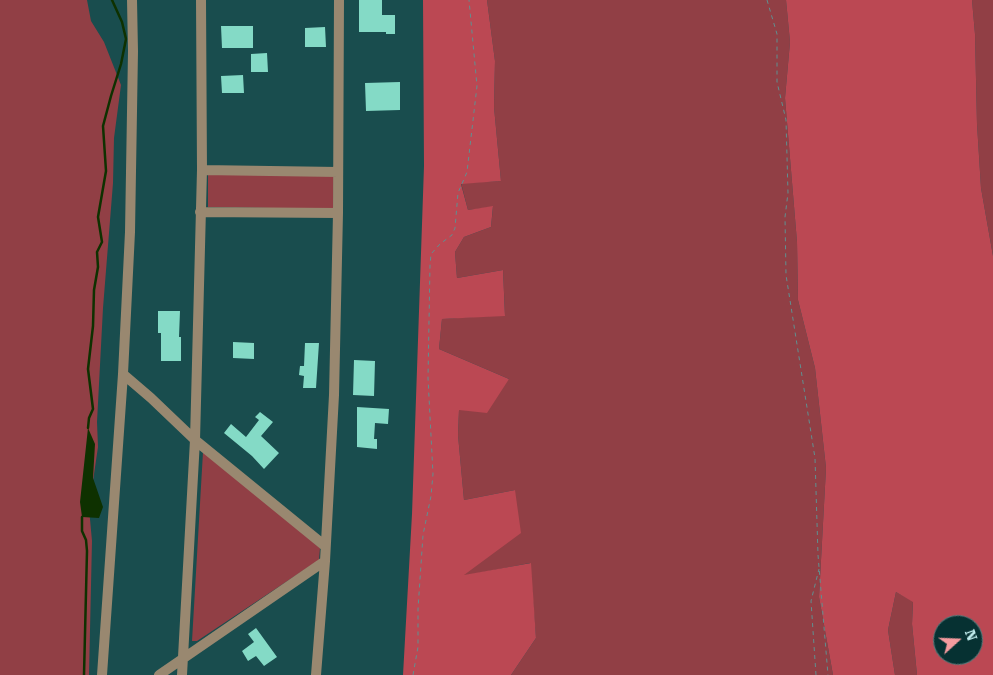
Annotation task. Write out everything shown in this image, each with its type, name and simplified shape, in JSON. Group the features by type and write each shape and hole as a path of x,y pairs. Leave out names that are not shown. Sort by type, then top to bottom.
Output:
{"street":[{"path":"102,675 123,374 130,222 132,0"},
{"path":"182,675 195,440 202,170 201,0"},
{"path":"316,675 326,546 334,395 338,213 338,0"},
{"path":"202,170 338,172"},
{"path":"200,212 338,213"},
{"path":"123,374 152,398 195,440 326,546"},
{"path":"159,675 325,561"}],"path":[{"path":"413,675 418,647 418,609 423,535 431,496 432,474 428,378 430,266 431,254 452,235 455,228 458,193 467,172 477,86 469,0"},
{"path":"767,0 777,34 777,82 786,120 788,193 785,217 786,275 815,458 819,567 828,675"},
{"path":"816,675 811,601 819,567"}],"shaded area":[{"path":"0,0 87,0 91,21 104,42 121,85 114,138 113,183 103,308 97,422 98,447 89,508 92,541 89,675 0,675"},
{"path":"423,0 487,0 495,61 494,107 501,181 461,184 468,210 493,206 491,227 464,237 455,252 457,278 503,270 505,316 442,319 439,349 509,379 487,413 459,410 458,435 464,500 515,490 521,533 464,575 531,563 536,638 511,675 403,675 412,514 424,166"},
{"path":"487,0 786,0 790,42 785,98 797,242 798,300 815,368 826,468 819,597 833,675 511,675 536,638 530,563 463,576 515,490 464,500 458,435 459,410 509,379 439,349 442,319 505,315 503,270 457,278 455,252 464,237 491,227 493,207 468,210 461,183 501,181 494,107 495,61"},
{"path":"786,0 972,0 981,188 993,256 993,675 917,675 912,624 913,602 896,592 888,630 895,675 833,675 819,597 826,468 815,368 798,300 797,242 785,98 790,42"},
{"path":"972,0 993,0 993,256 981,188"},
{"path":"208,173 334,175 333,209 208,207"},
{"path":"88,428 95,444 93,478 103,507 99,518 82,517 80,502"},
{"path":"203,452 208,452 320,548 319,560 197,641 192,641"},
{"path":"896,592 913,601 912,624 917,675 895,675 888,630"}],"building":[{"path":"359,0 382,0 382,15 395,15 395,34 359,32"},
{"path":"221,26 253,26 253,48 222,48"},
{"path":"325,27 326,47 305,47 305,28"},
{"path":"267,53 268,72 251,72 251,54"},
{"path":"243,75 244,93 222,93 221,76"},
{"path":"400,82 400,110 366,111 365,83"},
{"path":"158,311 180,311 179,337 181,337 181,361 161,361 161,333 158,333"},
{"path":"233,342 254,343 254,359 233,358"},
{"path":"305,343 319,343 316,388 303,388 304,376 299,375 300,366 304,366"},
{"path":"354,360 375,361 374,396 353,395"},
{"path":"357,407 389,409 388,424 375,423 374,439 377,439 377,449 357,447"},
{"path":"260,412 273,422 261,436 279,453 264,469 252,456 224,433 231,424 246,437 259,420 255,417"},
{"path":"256,628 277,657 264,666 256,656 248,661 242,651 254,642 248,634"}],"waterway":[{"path":"88,428 89,418 93,409 88,369 93,326 94,290 98,267 97,252 102,242 98,217 106,171 103,126 121,64 126,39 122,22 112,0"},
{"path":"82,517 82,531 86,540 87,551 84,675"}]}
